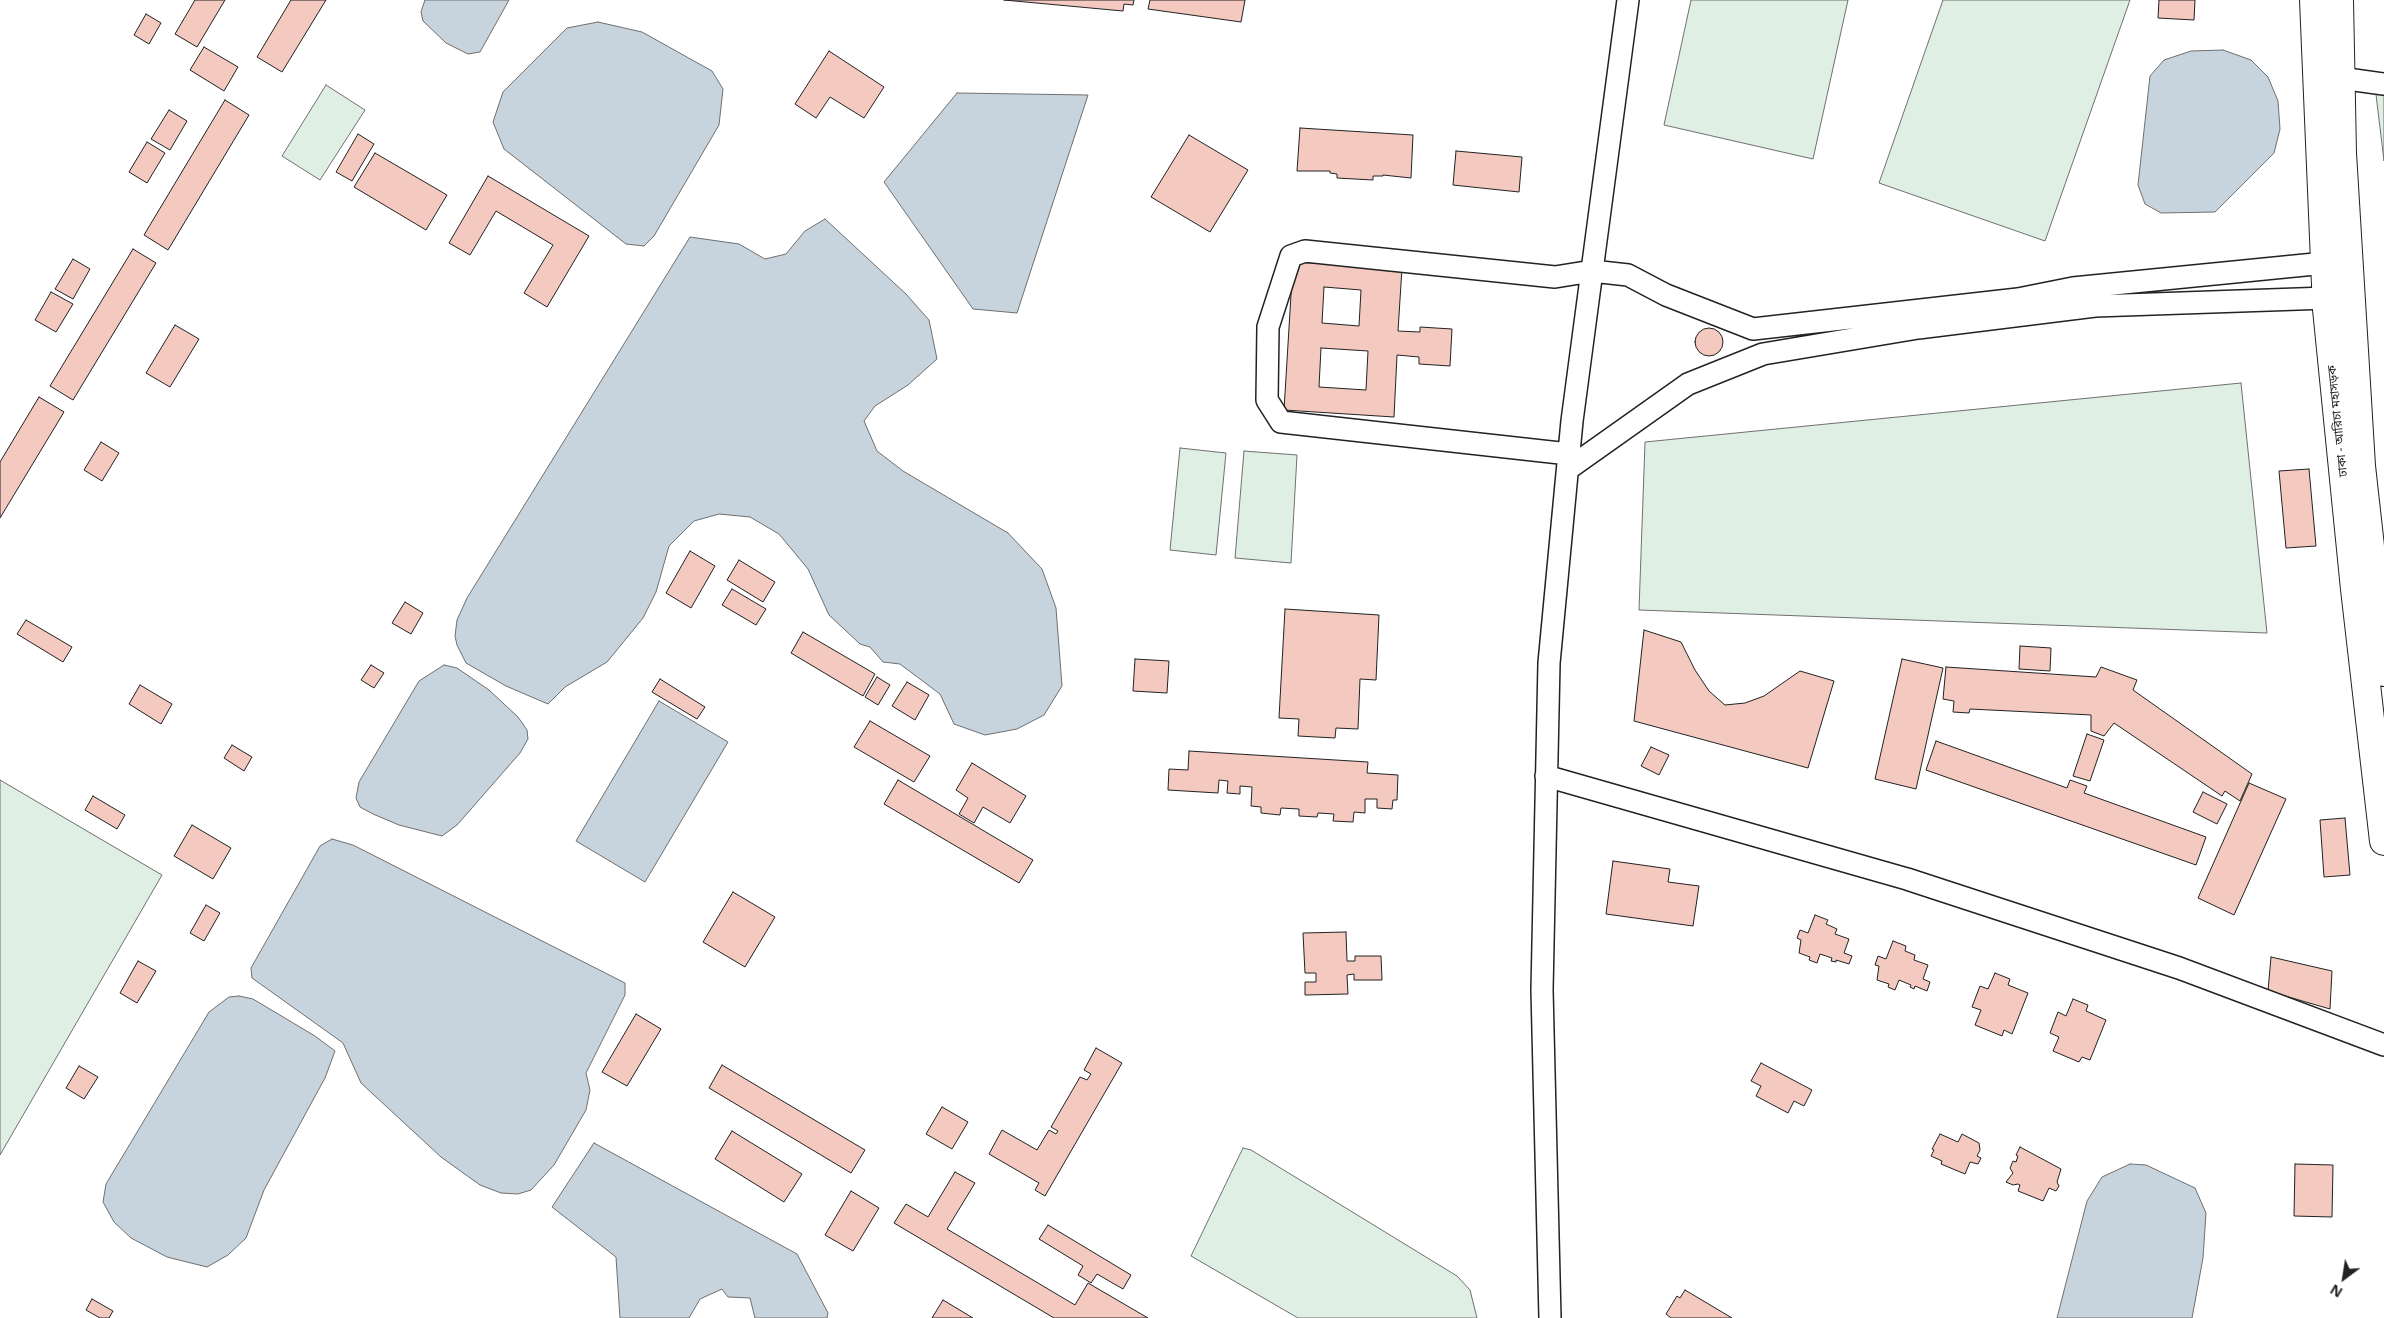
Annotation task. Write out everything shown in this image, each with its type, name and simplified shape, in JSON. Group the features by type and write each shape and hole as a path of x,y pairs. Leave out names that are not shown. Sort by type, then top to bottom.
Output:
{"highway":[{"name":"ঢাকা - আরিচা মহাসড়ক","path":"2314,0 2327,298 2355,589 2384,841"},
{"path":"2338,0 2342,153 2361,466 2384,672"}],"street":[{"path":"1550,1318 1542,990 1549,663 1569,462 1628,0"},
{"path":"2340,78 2384,84"},
{"path":"2325,263 2073,288 2018,299 1753,329 1666,295 1628,275 1592,271 1555,277 1305,251 1291,256 1268,327 1267,400 1281,422 1569,462 1688,384 1763,354 1918,328 2095,306 2327,298"},
{"path":"1546,776 1907,879 2179,968 2384,1045"}],"green space":[{"path":"1691,0 1848,0 1813,159 1664,125"},
{"path":"1943,0 2130,0 2045,241 1879,183"},
{"path":"2374,78 2384,79 2384,161"},
{"path":"326,85 365,110 320,180 282,156"},
{"path":"2241,383 2267,633 1639,610 1645,442"},
{"path":"1180,448 1226,453 1216,555 1170,550"},
{"path":"1244,451 1297,455 1291,563 1235,558"},
{"path":"0,780 162,875 0,1155"},
{"path":"1243,1148 1251,1150 1457,1276 1470,1290 1477,1318 1298,1318 1191,1256"}],"shaded area":[{"path":"425,0 509,0 480,52 468,54 446,43 423,21 421,12"},
{"path":"598,22 642,32 712,71 723,89 719,125 654,236 644,246 626,244 504,149 493,122 503,92 567,28"},
{"path":"2223,50 2251,60 2268,77 2278,101 2280,129 2274,153 2215,212 2161,213 2145,204 2138,185 2150,76 2164,60 2191,51"},
{"path":"957,93 1088,95 1017,313 973,309 884,182"},
{"path":"825,219 906,294 929,320 937,359 908,385 875,406 864,421 877,451 903,471 1008,533 1042,569 1056,608 1062,686 1044,715 1017,729 985,735 954,724 940,694 900,664 883,662 870,647 860,644 829,615 808,569 779,534 750,517 719,514 694,521 669,546 656,592 643,618 607,662 565,687 548,704 506,686 466,663 457,645 455,636 457,620 467,598 690,237 739,244 765,259 786,254 805,231"},
{"path":"444,665 457,668 489,690 518,717 527,730 528,739 520,753 457,825 442,836 399,825 373,814 360,807 356,798 359,782 419,681"},
{"path":"659,701 728,742 645,882 576,841"},
{"path":"332,839 353,845 625,983 625,995 586,1073 590,1090 586,1110 554,1165 531,1190 518,1194 501,1193 480,1185 441,1157 361,1083 343,1043 252,978 251,968 320,846"},
{"path":"239,996 253,999 315,1036 335,1051 325,1078 264,1190 246,1238 228,1255 207,1267 167,1257 131,1238 114,1222 103,1202 106,1184 209,1012 229,997"},
{"path":"594,1143 797,1254 828,1313 827,1318 755,1318 750,1298 728,1297 722,1289 700,1299 689,1318 620,1318 616,1257 552,1207"},
{"path":"2130,1164 2146,1165 2195,1188 2206,1213 2203,1258 2192,1318 2057,1318 2087,1201 2102,1177"}],"building":[{"path":"195,0 225,0 197,47 175,34"},
{"path":"291,0 326,0 282,72 257,57"},
{"path":"1004,0 1134,0 1133,5 1124,4 1123,11"},
{"path":"1150,0 1245,0 1241,22 1148,9"},
{"path":"2159,0 2195,0 2194,20 2158,18"},
{"path":"146,14 161,23 149,44 134,35"},
{"path":"204,47 238,67 224,91 190,70"},
{"path":"829,51 884,87 864,118 830,97 816,118 795,104"},
{"path":"225,100 249,115 168,250 144,235"},
{"path":"169,110 187,121 170,150 151,139"},
{"path":"1300,128 1413,135 1411,178 1383,175 1373,176 1373,180 1337,178 1337,174 1330,173 1330,171 1297,171"},
{"path":"358,134 374,144 352,181 336,172"},
{"path":"1189,135 1248,170 1210,232 1151,197"},
{"path":"147,142 165,153 147,183 129,172"},
{"path":"1456,151 1522,157 1519,192 1453,185"},
{"path":"375,153 447,195 426,230 354,187"},
{"path":"488,176 589,236 547,307 524,293 553,245 496,211 470,255 449,243"},
{"path":"133,249 156,263 73,400 50,386"},
{"path":"73,259 90,269 73,299 55,289"},
{"path":"1293,262 1402,268 1398,331 1420,332 1420,327 1452,329 1450,366 1419,364 1419,357 1397,355 1394,417 1284,410","holes":["1324,287 1361,290 1359,326 1322,323","1321,348 1368,351 1366,390 1319,387"]},
{"path":"51,292 73,304 56,332 35,320"},
{"path":"175,325 199,339 170,387 146,373"},
{"path":"1709,328 1719,332 1723,342 1719,352 1709,356 1699,352 1695,342 1699,332"},
{"path":"39,397 64,412 0,518 0,462"},
{"path":"101,442 119,453 102,481 84,470"},
{"path":"2309,469 2316,546 2286,548 2279,471"},
{"path":"690,551 715,566 691,608 666,593"},
{"path":"739,560 775,582 763,602 727,580"},
{"path":"732,589 766,609 756,625 722,605"},
{"path":"405,602 423,613 411,634 392,623"},
{"path":"1285,609 1379,615 1376,680 1360,679 1358,729 1336,728 1335,738 1298,736 1299,719 1279,718"},
{"path":"26,620 72,647 63,662 17,634"},
{"path":"1644,630 1681,642 1695,670 1709,691 1725,705 1745,703 1764,696 1800,671 1834,681 1808,768 1634,721"},
{"path":"803,632 875,674 863,696 791,653"},
{"path":"2020,646 2051,648 2050,671 2019,669"},
{"path":"1135,659 1169,661 1167,693 1133,691"},
{"path":"1902,659 1943,668 1916,789 1875,779"},
{"path":"371,665 384,673 374,688 361,680"},
{"path":"1946,667 2096,677 2101,667 2137,680 2133,690 2252,774 2240,801 2225,791 2222,796 2114,723 2104,736 2091,731 2091,715 1970,709 1969,713 1953,712 1954,701 1943,699"},
{"path":"877,677 890,685 878,705 865,697"},
{"path":"660,679 705,707 697,719 652,692"},
{"path":"907,682 929,695 915,720 892,706"},
{"path":"140,685 172,704 161,724 129,704"},
{"path":"870,721 930,756 914,782 854,747"},
{"path":"2087,734 2104,740 2090,781 2073,776"},
{"path":"1936,741 2067,788 2070,780 2087,786 2084,793 2206,837 2196,865 1926,770"},
{"path":"232,745 252,757 244,771 224,758"},
{"path":"1651,747 1669,755 1659,775 1641,766"},
{"path":"1189,751 1368,762 1367,773 1398,775 1397,800 1393,800 1392,809 1377,808 1377,799 1365,799 1365,813 1354,812 1353,822 1333,821 1334,814 1318,813 1317,817 1299,816 1299,809 1281,808 1280,815 1261,813 1261,807 1251,806 1252,787 1240,786 1240,794 1227,793 1228,781 1219,780 1218,793 1168,790 1169,769 1188,770"},
{"path":"972,763 1026,796 1010,823 983,807 974,823 959,814 968,798 956,790"},
{"path":"898,780 1033,860 1019,883 884,804"},
{"path":"2249,783 2286,799 2234,915 2198,898"},
{"path":"2203,792 2227,804 2217,824 2193,812"},
{"path":"93,796 125,815 117,829 85,810"},
{"path":"2345,818 2350,875 2324,877 2320,820"},
{"path":"192,825 231,848 213,879 174,856"},
{"path":"1613,861 1670,869 1668,882 1699,886 1693,926 1606,914"},
{"path":"733,892 775,917 745,967 703,942"},
{"path":"206,905 220,913 204,941 190,933"},
{"path":"1815,915 1828,920 1826,924 1837,929 1835,934 1849,939 1844,953 1852,956 1849,964 1836,960 1836,962 1831,961 1832,958 1820,954 1817,963 1809,960 1810,957 1799,953 1801,940 1797,938 1800,930 1808,933"},
{"path":"1346,932 1347,961 1355,961 1355,956 1381,956 1382,980 1354,980 1354,974 1347,975 1348,994 1305,995 1305,982 1316,982 1316,973 1305,973 1303,933"},
{"path":"1893,941 1906,946 1905,951 1915,955 1914,960 1928,965 1923,979 1930,982 1927,991 1915,986 1914,989 1910,987 1911,985 1899,980 1895,990 1888,987 1889,984 1877,980 1879,966 1875,965 1878,956 1886,959"},
{"path":"2271,957 2332,971 2330,1009 2268,991"},
{"path":"138,961 156,971 137,1003 120,993"},
{"path":"1995,973 2010,979 2008,985 2028,993 2012,1034 2004,1030 2002,1036 1975,1025 1981,1010 1972,1007 1980,986 1988,989"},
{"path":"2073,999 2088,1005 2086,1011 2106,1020 2090,1060 2082,1057 2079,1062 2053,1051 2059,1037 2050,1033 2058,1012 2066,1016"},
{"path":"636,1014 661,1029 627,1086 602,1072"},
{"path":"1096,1048 1122,1063 1045,1196 1035,1190 1039,1183 989,1154 1002,1130 1037,1150 1049,1130 1056,1134 1058,1131 1051,1127 1080,1077 1087,1080 1091,1074 1084,1070"},
{"path":"1761,1063 1812,1090 1804,1106 1794,1101 1788,1113 1756,1096 1761,1086 1751,1081"},
{"path":"722,1065 865,1150 851,1173 709,1088"},
{"path":"79,1066 98,1077 84,1099 66,1088"},
{"path":"942,1107 968,1122 952,1149 926,1134"},
{"path":"732,1131 802,1174 784,1202 715,1159"},
{"path":"1940,1134 1958,1142 1962,1134 1979,1143 1980,1150 1977,1156 1981,1158 1978,1164 1970,1162 1965,1174 1941,1164 1942,1161 1931,1156 1934,1150 1932,1149"},
{"path":"2020,1147 2061,1169 2057,1182 2059,1186 2056,1191 2049,1188 2043,1201 2018,1191 2020,1185 2006,1182 2013,1173 2010,1168 2013,1161 2016,1162 2018,1156 2016,1155"},
{"path":"2295,1164 2333,1165 2332,1217 2294,1216"},
{"path":"955,1172 975,1183 947,1229 1075,1305 1088,1283 1148,1318 1054,1318 894,1223 906,1204 928,1217"},
{"path":"851,1191 879,1208 853,1251 825,1235"},
{"path":"1048,1225 1131,1275 1123,1289 1097,1274 1091,1283 1078,1275 1083,1266 1039,1239"},
{"path":"1685,1290 1732,1318 1671,1318 1666,1314 1677,1296 1680,1298"},
{"path":"92,1299 113,1311 109,1318 100,1318 86,1310"},
{"path":"943,1300 973,1318 932,1318"}]}
